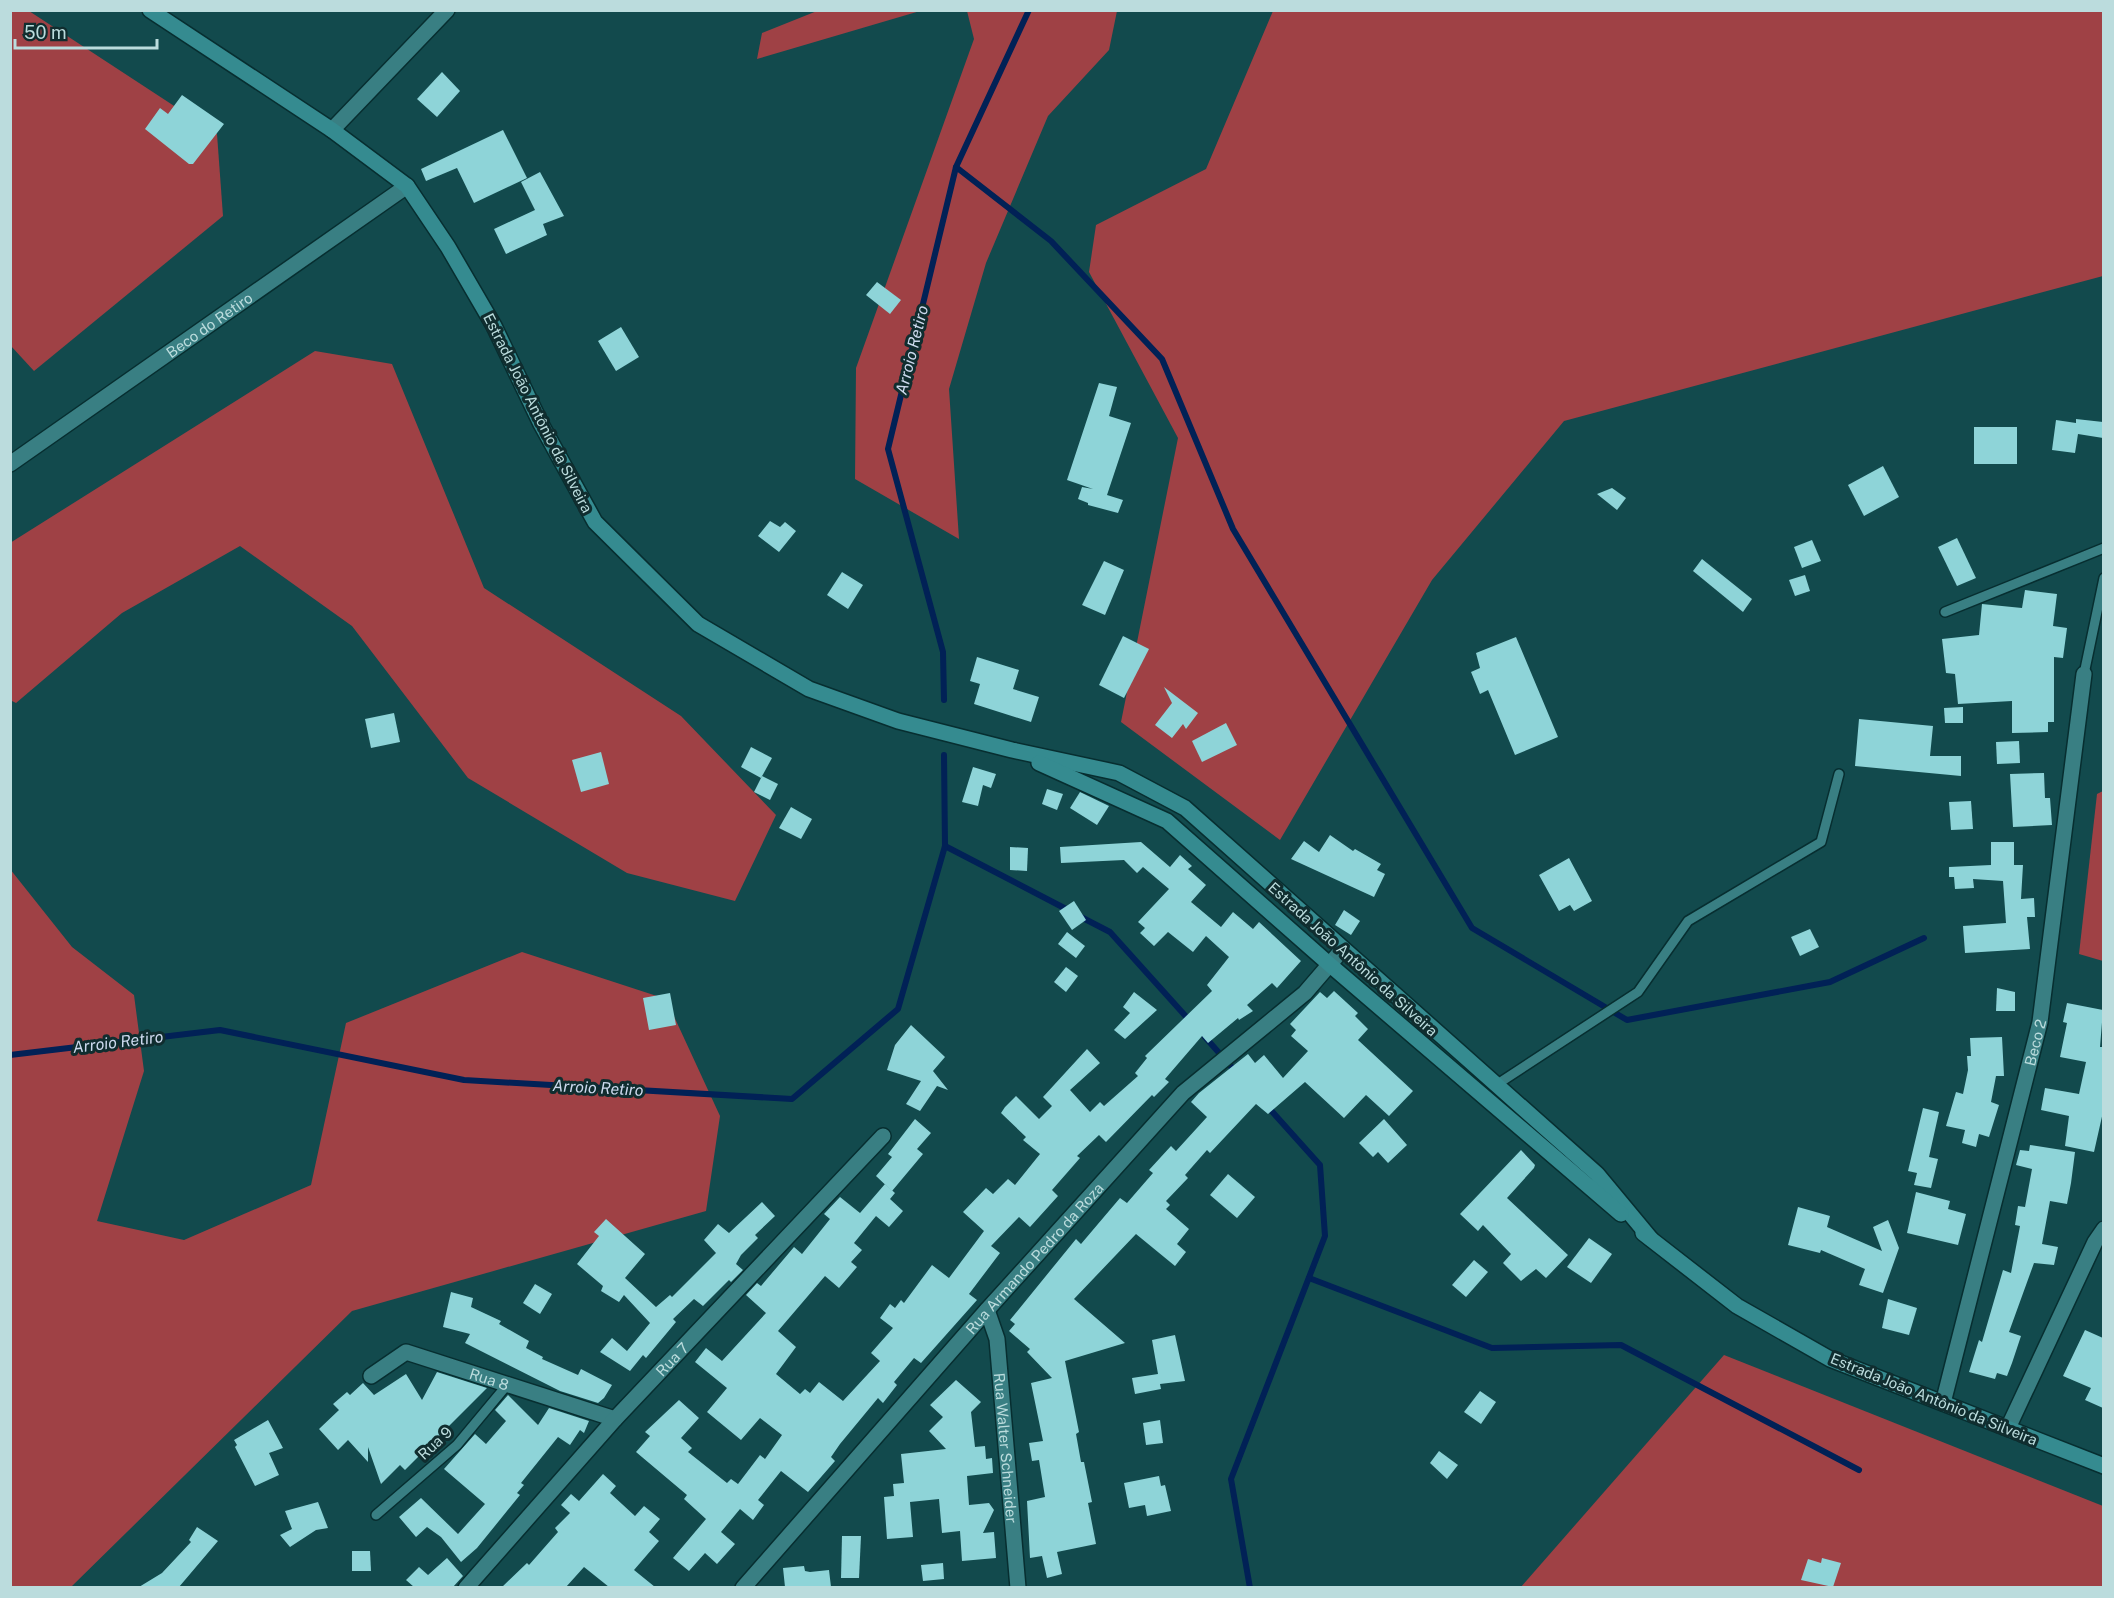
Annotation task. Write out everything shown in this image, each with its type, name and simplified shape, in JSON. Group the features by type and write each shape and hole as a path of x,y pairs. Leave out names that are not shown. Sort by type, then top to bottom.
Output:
{"main road":[{"name":"Estrada João Antônio da Silveira","path":"150,10 332,130 407,186 448,247 494,326 541,424 595,522 698,624 809,689 898,721 1119,774 1185,808 1342,950 1598,1174 1651,1239"},
{"name":"Estrada João Antônio da Silveira","path":"1012,750 1167,821 1329,964 1651,1239 1737,1306 1830,1359 2103,1466"}],"street":[{"path":"332,130 447,10"},
{"name":"Beco do Retiro","path":"10,464 407,186"},
{"name":"Beco 2","path":"1943,1403 2040,1022 2084,674"},
{"name":"Rua Armando Pedro da Roza","path":"743,1587 987,1310 1183,1093 1305,993 1342,950"},
{"name":"Rua 7","path":"466,1587 615,1419 883,1136"},
{"path":"2008,1428 2103,1229"},
{"name":"Rua Walter Schneider","path":"987,1310 997,1339 1018,1587"},
{"name":"Rua 8","path":"371,1376 406,1352 615,1419"}],"lane":[{"path":"1946,612 2103,548"},
{"path":"2084,674 2103,578"},
{"path":"1496,1085 1638,992 1688,921 1821,842 1839,774"},
{"name":"Rua 9","path":"376,1515 457,1444 507,1385"}],"shaded area":[{"path":"11,11 29,11 217,134 223,216 34,371 11,346"},
{"path":"817,11 920,11 757,59 762,33"},
{"path":"967,11 1117,11 1109,50 1048,116 986,263 949,389 959,539 855,479 856,368 974,39"},
{"path":"1273,11 2103,11 2103,276 1564,421 1432,580 1280,840 1121,722 1178,438 1089,272 1096,225 1206,169"},
{"path":"315,351 392,364 484,588 681,716 776,815 735,901 627,873 468,778 352,626 240,546 122,613 16,703 10,700 10,543"},
{"path":"2103,791 2103,961 2079,954 2097,794"},
{"path":"10,869 72,947 134,995 144,1071 97,1221 184,1240 311,1185 346,1023 522,952 666,999 720,1116 706,1211 352,1311 71,1587 11,1587"},
{"path":"1724,1355 2103,1506 2103,1587 1520,1588"}],"building":[{"path":"442,72 460,91 437,117 417,99"},
{"path":"182,95 224,124 193,164 189,164 145,129 160,108 168,114"},
{"path":"503,130 527,178 474,203 457,168 426,181 421,169"},
{"path":"540,172 564,216 543,224 547,235 506,254 494,229 535,210 521,182"},
{"path":"877,282 901,300 890,314 866,295"},
{"path":"621,327 639,357 616,371 598,341"},
{"path":"1099,383 1117,387 1109,416 1131,423 1107,495 1123,500 1118,513 1088,505 1078,499 1082,487 1093,489 1067,480"},
{"path":"2076,419 2103,422 2103,438 2078,434 2075,453 2052,450 2056,420 2076,423"},
{"path":"1974,427 2017,427 2017,464 1974,464"},
{"path":"1883,466 1899,497 1864,516 1848,485"},
{"path":"1612,488 1626,498 1617,510 1597,494"},
{"path":"770,521 780,527 785,522 796,531 779,552 758,536"},
{"path":"1957,538 1976,578 1957,586 1938,547"},
{"path":"1812,540 1821,561 1802,568 1794,547"},
{"path":"1702,559 1752,599 1743,612 1693,571"},
{"path":"1104,561 1124,570 1105,615 1082,605"},
{"path":"842,572 863,585 848,609 827,595"},
{"path":"1805,575 1810,591 1795,596 1789,580"},
{"path":"2025,590 2057,594 2053,626 2067,628 2063,658 2054,657 2054,722 2048,722 2048,732 2012,733 2012,701 1958,704 1955,674 1946,673 1942,639 1979,635 1982,604 2022,608"},
{"path":"1123,636 1149,649 1124,698 1099,685"},
{"path":"1516,637 1558,737 1515,755 1488,690 1480,694 1471,672 1480,668 1476,653"},
{"path":"977,657 1019,670 1013,689 1039,697 1031,722 974,704 980,684 970,681"},
{"path":"1164,687 1198,713 1186,729 1183,724 1172,738 1155,725 1172,703"},
{"path":"1963,707 1963,723 1945,723 1944,708"},
{"path":"394,713 400,742 371,748 365,719"},
{"path":"1859,719 1933,726 1930,756 1961,756 1961,776 1855,766"},
{"path":"1226,723 1237,745 1202,762 1192,741"},
{"path":"2019,741 2020,763 1997,764 1996,742"},
{"path":"751,747 772,758 761,778 741,767"},
{"path":"601,752 609,784 581,792 572,760"},
{"path":"973,767 996,774 991,788 983,785 978,806 962,802"},
{"path":"2044,773 2045,798 2050,798 2052,825 2013,827 2010,774"},
{"path":"762,776 778,784 770,800 754,792"},
{"path":"1047,789 1063,794 1057,810 1042,804"},
{"path":"1080,792 1109,806 1097,825 1070,808"},
{"path":"1971,801 1973,829 1951,830 1949,802"},
{"path":"791,807 812,819 801,839 779,828"},
{"path":"1330,835 1353,851 1355,849 1381,864 1377,870 1385,874 1374,897 1291,859 1304,841 1319,852"},
{"path":"1141,842 1170,867 1180,855 1192,866 1188,869 1206,885 1191,902 1221,927 1233,912 1253,929 1259,922 1301,961 1277,988 1272,983 1247,1005 1253,1011 1239,1020 1238,1018 1208,1043 1202,1036 1165,1079 1169,1082 1154,1097 1152,1095 1106,1142 1099,1135 1077,1156 1080,1158 1052,1190 1058,1196 1030,1227 1019,1217 991,1246 1000,1253 969,1294 977,1300 921,1363 914,1358 894,1382 897,1385 883,1403 878,1398 831,1457 835,1461 808,1492 781,1471 758,1500 764,1505 753,1520 740,1509 721,1532 735,1544 717,1564 705,1553 689,1571 673,1558 706,1519 684,1499 687,1495 636,1452 650,1436 645,1432 679,1400 699,1418 681,1438 692,1448 688,1452 727,1483 731,1479 738,1484 760,1455 765,1459 782,1435 760,1418 741,1440 707,1412 727,1388 695,1362 706,1348 722,1361 766,1313 746,1295 757,1283 761,1286 794,1247 802,1254 830,1219 824,1214 840,1197 860,1213 885,1184 895,1193 890,1199 903,1211 889,1227 876,1216 854,1243 862,1250 851,1262 857,1267 839,1288 825,1276 778,1331 796,1347 776,1374 800,1394 805,1389 810,1393 819,1382 843,1401 880,1361 871,1353 893,1328 880,1318 890,1304 895,1308 901,1300 904,1303 932,1265 949,1278 984,1231 963,1212 986,1188 993,1194 1008,1179 1015,1185 1040,1154 1023,1140 1026,1137 1001,1113 1005,1107 1016,1096 1039,1119 1052,1106 1043,1097 1087,1049 1100,1063 1070,1090 1090,1112 1100,1102 1104,1106 1138,1076 1135,1073 1147,1058 1145,1056 1212,991 1207,985 1229,957 1206,936 1193,952 1168,932 1154,946 1140,933 1145,928 1138,922 1169,889 1143,867 1137,873 1124,860 1061,863 1060,847"},
{"path":"1991,842 2014,842 2014,865 2023,865 2021,899 2034,898 2035,917 2027,917 2030,949 1965,953 1963,926 2006,923 2003,881 1973,879 1974,888 1955,889 1954,877 1949,877 1949,867 1991,865"},
{"path":"1010,847 1028,848 1027,871 1010,870"},
{"path":"1569,858 1592,901 1574,911 1570,905 1559,911 1539,875"},
{"path":"1074,901 1086,920 1072,930 1059,911"},
{"path":"1344,910 1360,921 1351,935 1335,925"},
{"path":"1810,929 1819,947 1800,956 1791,937"},
{"path":"1067,932 1085,946 1076,958 1058,944"},
{"path":"1066,967 1078,976 1066,992 1054,982"},
{"path":"1997,988 2015,992 2015,1011 1996,1011"},
{"path":"1334,991 1358,1013 1355,1016 1368,1029 1358,1040 1413,1091 1389,1116 1366,1095 1344,1118 1305,1082 1268,1114 1256,1104 1210,1153 1207,1150 1185,1175 1188,1178 1166,1201 1170,1205 1166,1209 1189,1229 1177,1244 1186,1252 1175,1266 1136,1234 1074,1299 1125,1343 1065,1361 1079,1432 1076,1434 1081,1462 1084,1462 1092,1502 1088,1503 1096,1544 1057,1552 1062,1574 1047,1578 1042,1556 1030,1558 1027,1501 1045,1497 1039,1460 1032,1461 1029,1443 1043,1441 1031,1383 1052,1378 1027,1352 1030,1349 1009,1331 1015,1324 1010,1320 1076,1239 1081,1244 1120,1198 1127,1203 1153,1173 1149,1170 1171,1146 1176,1151 1207,1117 1191,1102 1199,1093 1248,1054 1255,1063 1264,1055 1283,1078 1308,1051 1291,1036 1296,1030 1290,1024 1320,992 1327,998"},
{"path":"1134,992 1157,1010 1125,1039 1114,1030 1130,1013 1123,1007"},
{"path":"670,993 676,1025 649,1030 643,998"},
{"path":"2067,1003 2103,1010 2100,1047 2103,1047 2103,1112 2094,1152 2065,1146 2069,1116 2041,1110 2045,1088 2079,1094 2086,1062 2060,1057 2067,1023 2063,1022"},
{"path":"911,1025 945,1057 933,1071 948,1090 937,1086 920,1111 906,1104 921,1081 887,1070 895,1045"},
{"path":"2002,1037 2004,1076 1996,1076 1991,1102 1999,1105 1989,1137 1979,1134 1976,1147 1962,1143 1965,1130 1946,1126 1956,1092 1963,1094 1968,1070 1967,1056 1971,1056 1970,1038"},
{"path":"1923,1108 1939,1112 1929,1157 1938,1159 1931,1188 1914,1185 1917,1173 1908,1171"},
{"path":"915,1119 931,1133 917,1149 923,1154 892,1191 876,1176 892,1157 888,1154"},
{"path":"1384,1119 1407,1145 1388,1163 1378,1152 1373,1157 1359,1143"},
{"path":"2030,1145 2075,1152 2071,1183 2067,1204 2050,1201 2042,1244 2058,1247 2054,1265 2034,1263 2009,1332 2021,1336 2012,1363 2007,1376 1997,1373 1995,1379 1969,1372 1979,1340 1982,1342 2003,1270 2011,1273 2020,1226 2015,1225 2018,1206 2025,1207 2032,1169 2016,1165 2020,1150 2029,1151"},
{"path":"1521,1150 1535,1165 1507,1198 1568,1255 1546,1278 1536,1269 1521,1281 1503,1263 1511,1254 1483,1225 1478,1231 1460,1214"},
{"path":"1228,1174 1255,1197 1237,1218 1210,1195"},
{"path":"1916,1192 1950,1201 1948,1209 1966,1214 1958,1245 1907,1233"},
{"path":"762,1202 775,1216 755,1235 758,1238 741,1255 736,1264 743,1270 731,1282 729,1280 703,1306 694,1299 673,1319 676,1322 646,1358 643,1355 630,1371 600,1352 612,1338 627,1351 650,1323 624,1295 619,1302 601,1291 603,1286 577,1264 599,1236 594,1232 606,1219 645,1254 625,1278 656,1307 670,1295 672,1297 716,1253 704,1240 718,1224 729,1233"},
{"path":"1798,1207 1830,1216 1827,1227 1882,1251 1873,1227 1888,1220 1899,1248 1883,1293 1859,1285 1865,1269 1821,1250 1820,1253 1788,1245"},
{"path":"1589,1238 1612,1254 1591,1283 1567,1267"},
{"path":"1474,1260 1488,1272 1466,1297 1452,1285"},
{"path":"535,1284 552,1294 540,1314 523,1303"},
{"path":"451,1292 473,1298 471,1307 501,1321 499,1324 529,1341 526,1348 543,1357 542,1359 578,1375 581,1369 612,1385 604,1398 598,1403 560,1391 465,1343 470,1334 443,1327"},
{"path":"1888,1299 1917,1308 1909,1335 1882,1328"},
{"path":"2085,1330 2103,1338 2103,1408 2085,1400 2091,1388 2063,1376"},
{"path":"1175,1335 1185,1381 1160,1384 1161,1389 1135,1394 1132,1378 1158,1374 1152,1340"},
{"path":"437,1372 487,1388 405,1470 400,1465 381,1484 368,1447 368,1462 348,1440 338,1450 319,1429 339,1410 333,1404 347,1392 350,1395 363,1383 374,1395 406,1374 422,1400"},
{"path":"956,1380 981,1402 971,1412 975,1447 985,1446 986,1459 992,1458 993,1473 967,1476 969,1505 989,1503 994,1510 983,1533 994,1532 996,1558 962,1561 960,1531 942,1533 939,1499 910,1502 913,1537 887,1539 884,1497 894,1496 893,1484 904,1483 901,1454 946,1449 929,1431 943,1417 930,1405"},
{"path":"1480,1391 1496,1402 1481,1424 1464,1412"},
{"path":"508,1395 538,1425 549,1408 589,1421 584,1433 580,1430 570,1445 558,1437 521,1483 524,1485 517,1493 520,1495 477,1548 461,1562 441,1537 427,1527 416,1537 399,1517 421,1498 458,1534 485,1504 444,1469 475,1434 486,1444 506,1421 495,1410"},
{"path":"268,1420 283,1448 269,1453 279,1475 255,1486 235,1447 237,1445 234,1440"},
{"path":"1160,1420 1163,1443 1146,1445 1143,1423"},
{"path":"1439,1451 1458,1465 1447,1479 1430,1463"},
{"path":"603,1474 616,1486 610,1493 635,1516 644,1506 660,1519 649,1532 659,1541 634,1570 655,1587 609,1587 584,1567 566,1587 502,1587 527,1563 529,1565 558,1532 555,1528 570,1513 561,1505 571,1494 579,1501"},
{"path":"1159,1476 1161,1486 1165,1485 1171,1511 1147,1516 1145,1505 1129,1508 1124,1483"},
{"path":"318,1502 328,1528 316,1530 290,1547 280,1535 292,1529 285,1511"},
{"path":"197,1527 218,1541 179,1587 139,1587 162,1573 191,1542 189,1540"},
{"path":"842,1536 861,1536 859,1578 841,1578"},
{"path":"352,1551 370,1551 371,1571 352,1571"},
{"path":"447,1558 463,1576 453,1587 414,1587 406,1580 419,1567 428,1575"},
{"path":"1822,1558 1841,1563 1833,1587 1801,1580 1808,1559 1821,1563"},
{"path":"943,1563 944,1579 923,1581 921,1565"},
{"path":"804,1566 805,1571 810,1572 829,1570 831,1587 785,1587 783,1568"}],"waterway":[{"name":"Arroio Retiro","path":"944,700 943,652 888,449 956,167 1029,10"},
{"path":"956,167 1051,241 1162,359 1233,529 1472,928 1627,1020 1830,982 1924,938"},
{"name":"Arroio Retiro","path":"10,1055 220,1030 464,1080 792,1099 898,1009 945,846 944,755"},
{"path":"945,846 1070,911"},
{"path":"1079,916 1110,932 1190,1021"},
{"path":"1205,1037 1236,1072"},
{"path":"1250,1588 1231,1479 1325,1236 1320,1165 1267,1106"},
{"path":"1309,1278 1492,1348 1621,1345 1859,1470"}]}
